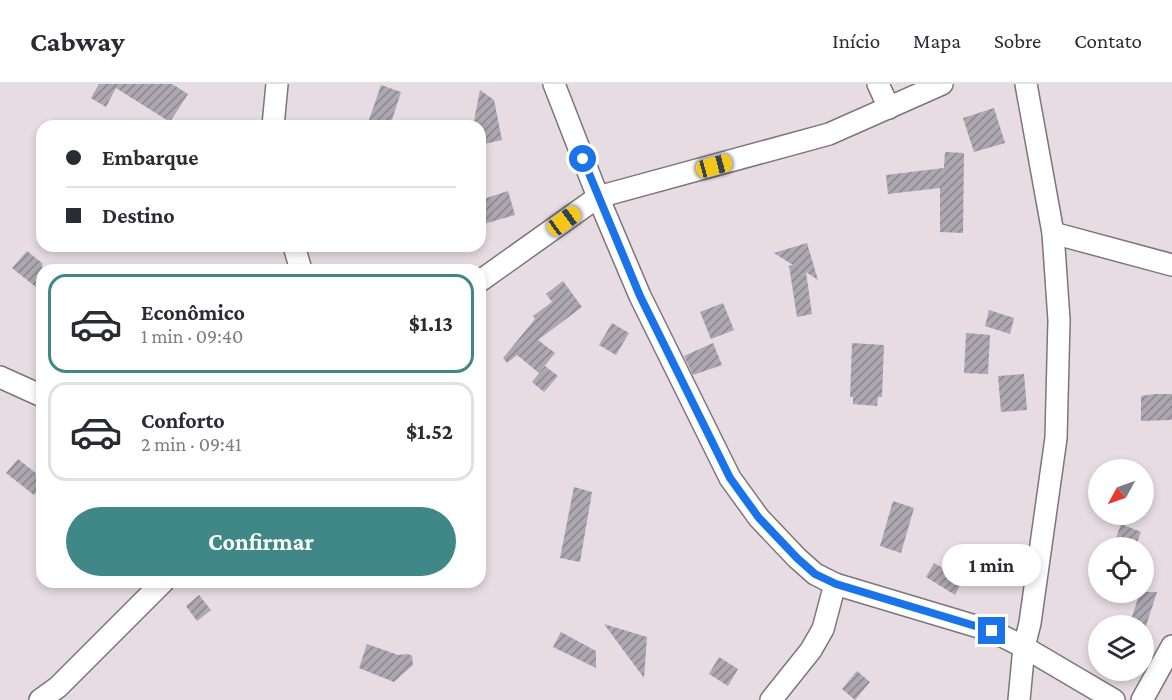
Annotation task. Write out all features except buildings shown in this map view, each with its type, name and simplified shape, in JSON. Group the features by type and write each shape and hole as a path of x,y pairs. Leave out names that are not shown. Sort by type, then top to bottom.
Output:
{"street":[{"path":"274,120 277,84"},
{"path":"554,84 640,296 730,478 759,518 815,574 836,584 992,631 1024,647 1114,700"},
{"path":"878,84 889,108"},
{"path":"486,277 598,197 829,134 942,84"},
{"path":"1019,700 1024,647 1056,438 1059,320 1053,233 1026,84"},
{"path":"1053,233 1172,265"},
{"path":"0,377 36,393"},
{"path":"771,700 811,650 823,629 836,584"},
{"path":"40,700 58,687 157,588"},
{"path":"1142,700 1172,646"}],"route":[{"path":"583,159 640,296 682,384 730,478 759,518 815,574 836,584 992,631"}]}
